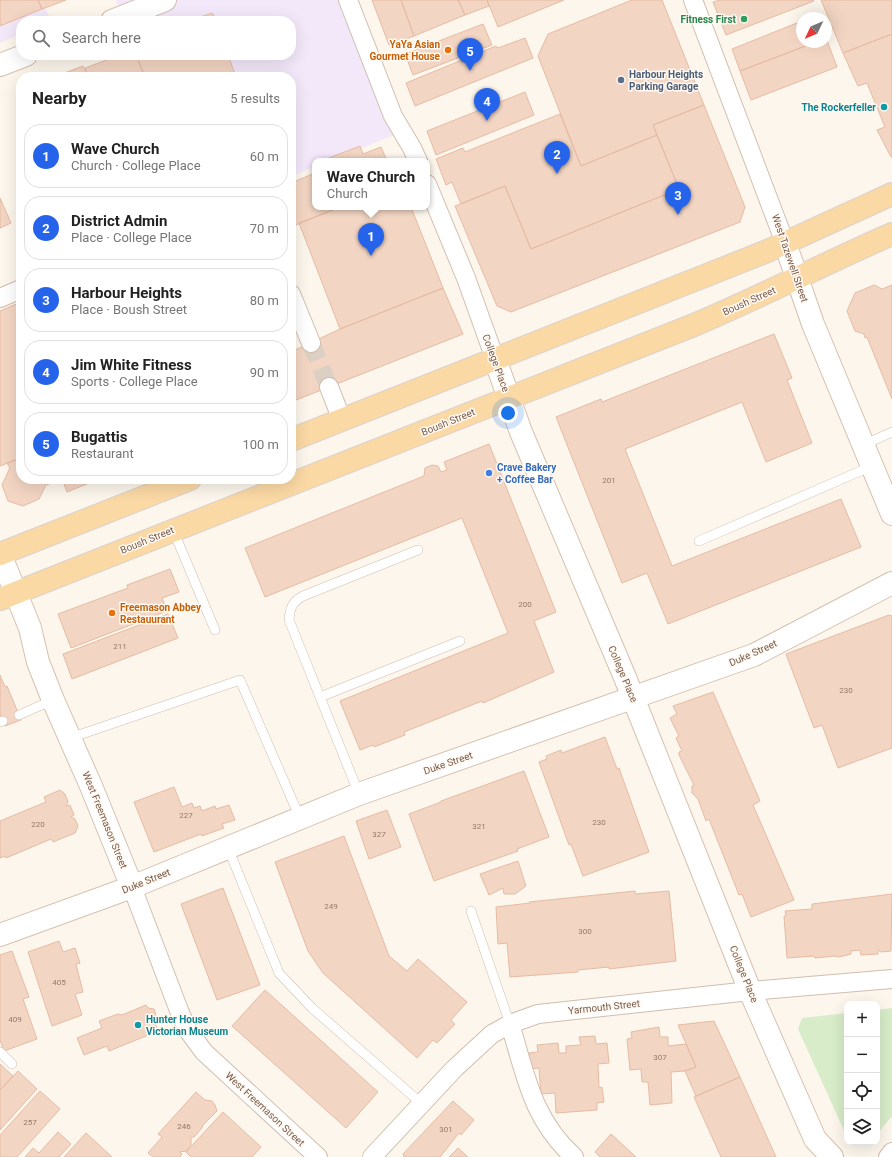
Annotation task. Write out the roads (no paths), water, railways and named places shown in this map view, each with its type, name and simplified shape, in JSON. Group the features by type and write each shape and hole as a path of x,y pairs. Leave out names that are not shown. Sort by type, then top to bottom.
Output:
{"main road":[{"path":"296,438 785,243 892,194"},
{"name":"Boush Street","path":"296,482 712,318 759,298 834,259 892,234"},
{"path":"0,553 177,484"},
{"name":"Boush Street","path":"8,596 290,484"}],"street":[{"path":"125,16 165,0"},
{"path":"348,0 393,116 417,158"},
{"name":"West Tazewell Street","path":"693,0 772,204 813,324 892,514"},
{"path":"0,65 16,59"},
{"name":"College Place","path":"430,191 466,278 521,432 633,698 750,991 815,1139 832,1157"},
{"path":"0,298 16,291"},
{"path":"296,306 311,342"},
{"path":"329,387 342,420"},
{"name":"West Freemason Street","path":"0,553 8,596 30,628 38,662 132,887 187,1029 204,1052 318,1157"},
{"name":"Duke Street","path":"0,934 132,887 359,794 754,656 892,583"},
{"name":"Yarmouth Street","path":"372,1157 454,1069 492,1034 510,1024 538,1014 750,991 892,978"},
{"path":"510,1024 531,1094 542,1120 559,1144 574,1157"},
{"path":"888,1157 892,1152"}],"lane":[{"path":"863,445 892,432"},
{"path":"699,541 872,466"},
{"path":"174,530 215,630"},
{"path":"359,794 288,620 289,609 294,601 303,596 418,550"},
{"path":"320,697 460,641"},
{"path":"70,738 240,680 300,818"},
{"path":"19,715 53,700"},
{"path":"228,848 279,973 312,1008 422,1104"},
{"path":"471,912 510,1024"},
{"path":"0,1052 12,1064"}],"tunnel":[{"path":"311,343 329,387"}],"place":[{"name":"Fitness First","path":"744,19"},
{"name":"YaYa Asian Gourmet House","path":"448,50"},
{"name":"Bugattis","path":"470,71"},
{"name":"Harbour Heights Parking Garage","path":"621,80"},
{"name":"The Rockerfeller","path":"884,107"},
{"name":"Jim White Fitness","path":"487,121"},
{"name":"District Admin","path":"557,174"},
{"name":"Harbour Heights","path":"678,215"},
{"name":"Wave Church","path":"371,256"},
{"name":"Crave Bakery + Coffee Bar","path":"489,473"},
{"name":"Freemason Abbey Restauurant","path":"112,613"},
{"name":"Hunter House Victorian Museum","path":"138,1025"}]}
